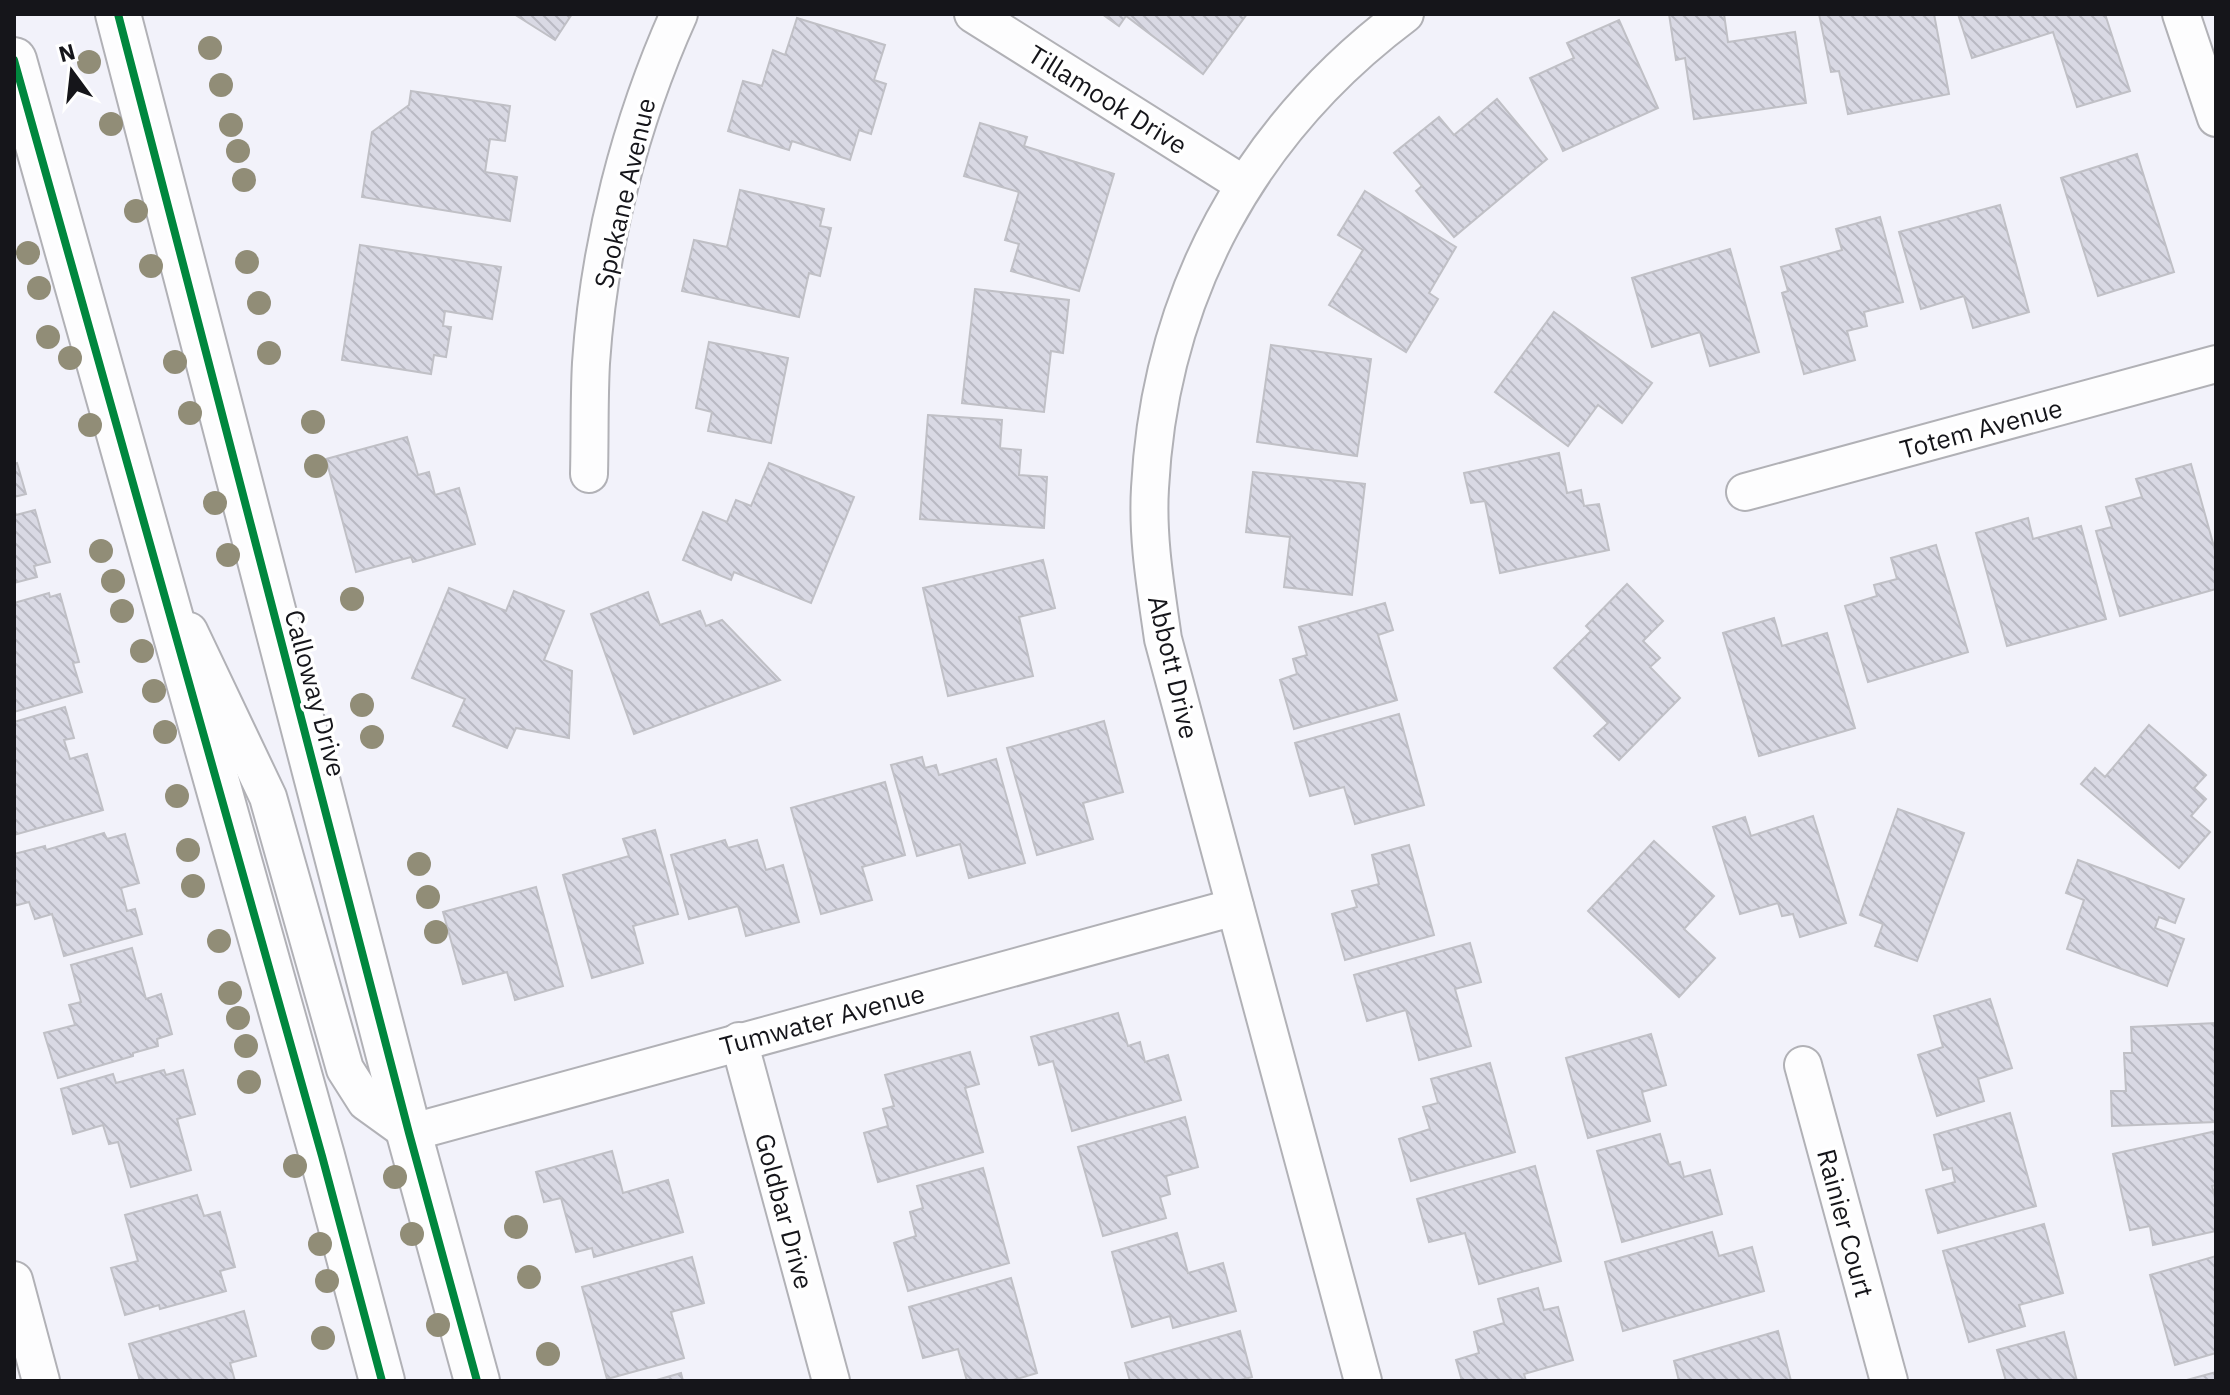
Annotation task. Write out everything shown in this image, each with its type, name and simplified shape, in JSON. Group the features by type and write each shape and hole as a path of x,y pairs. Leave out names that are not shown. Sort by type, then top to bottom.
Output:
{"main road":[{"name":"Calloway Drive","path":"118,14 409,1133 477,1381"},
{"path":"14,60 382,1381"}],"street":[{"name":"Spokane Avenue","path":"589,474 591,363 605,252 630,144 660,56 679,14"},
{"name":"Tillamook Drive","path":"973,14 1243,184"},
{"name":"Abbott Drive","path":"1363,1381 1163,639 1152,565 1150,490 1157,416 1172,343 1201,264 1243,184 1294,116 1346,62 1405,14"},
{"path":"2181,14 2216,118"},
{"name":"Totem Avenue","path":"1745,492 2216,364"},
{"path":"154,558 268,797 345,1069 366,1102 409,1133"},
{"name":"Tumwater Avenue","path":"409,1133 1235,907"},
{"name":"Goldbar Drive","path":"739,1041 831,1381"},
{"name":"Rainier Court","path":"1803,1065 1889,1381"},
{"path":"14,1280 41,1381"}],"building":[{"path":"514,14 572,14 555,40"},
{"path":"1102,14 1247,14 1203,74 1126,16 1119,26"},
{"path":"1669,14 1724,14 1728,42 1795,32 1806,103 1694,119 1685,58 1676,60"},
{"path":"1819,14 1934,14 1949,94 1848,114 1839,71 1831,72"},
{"path":"1958,14 2105,14 2130,91 2077,107 2053,32 1972,58"},
{"path":"797,18 885,45 874,80 886,84 871,134 859,130 850,160 792,141 789,150 728,131 743,81 762,86 773,50 785,55"},
{"path":"1619,20 1658,108 1563,151 1530,78 1574,58 1567,43"},
{"path":"411,91 510,106 505,141 490,139 485,172 517,177 510,221 362,197 372,132 409,105"},
{"path":"1497,99 1547,159 1454,237 1416,191 1422,186 1394,153 1439,117 1454,135"},
{"path":"980,123 1027,137 1024,146 1114,174 1079,291 1011,271 1019,244 1005,240 1019,192 964,176"},
{"path":"2137,154 2174,272 2098,296 2061,178"},
{"path":"740,190 824,209 820,226 831,228 820,276 809,273 799,317 682,291 694,240 727,247"},
{"path":"1365,191 1456,247 1429,293 1438,299 1406,352 1329,305 1363,250 1338,235"},
{"path":"2000,205 2029,312 1973,328 1964,296 1921,309 1899,232"},
{"path":"1880,217 1903,302 1864,312 1867,326 1847,331 1855,360 1804,374 1782,293 1788,291 1781,267 1842,250 1836,229"},
{"path":"360,245 501,267 492,319 445,311 443,326 451,327 446,357 434,355 431,374 342,360"},
{"path":"1730,249 1759,352 1710,366 1700,332 1652,347 1632,278"},
{"path":"975,289 1069,300 1063,353 1051,351 1044,412 962,403"},
{"path":"1554,312 1652,383 1622,423 1598,405 1568,446 1495,392"},
{"path":"709,342 788,358 771,443 708,431 712,412 696,408"},
{"path":"1271,345 1371,359 1357,456 1257,442"},
{"path":"928,415 1002,420 1000,448 1021,450 1019,475 1047,477 1044,528 920,519"},
{"path":"407,437 418,475 429,472 435,495 459,488 475,544 413,562 411,557 356,572 326,459"},
{"path":"1559,453 1567,493 1581,490 1584,506 1599,504 1609,550 1500,573 1485,501 1471,503 1464,473"},
{"path":"17,463 26,494 14,497 14,464"},
{"path":"769,463 854,497 811,603 734,572 731,580 683,560 703,512 727,522 736,500 751,506"},
{"path":"2191,464 2216,554 2216,589 2120,616 2096,531 2112,527 2106,507 2142,497 2136,479"},
{"path":"1253,472 1365,484 1352,595 1284,587 1290,537 1246,532"},
{"path":"14,509 16,515 35,510 50,562 34,566 37,577 14,583"},
{"path":"2028,518 2033,539 2081,526 2106,619 2007,646 1976,533"},
{"path":"1936,545 1968,652 1868,682 1845,606 1877,596 1874,585 1897,579 1891,558"},
{"path":"1043,560 1055,608 1019,617 1033,676 948,696 923,588"},
{"path":"1627,584 1663,621 1643,641 1660,658 1650,667 1680,698 1619,760 1594,736 1608,723 1554,668 1591,631 1586,626"},
{"path":"449,588 506,611 514,591 564,611 544,660 572,671 569,738 516,728 507,748 453,726 465,699 412,678"},
{"path":"648,592 660,625 700,611 706,626 722,620 780,680 634,734 591,614"},
{"path":"49,593 50,597 60,594 79,662 73,663 82,692 14,712 14,603"},
{"path":"1385,603 1393,630 1378,635 1397,700 1294,729 1280,680 1297,674 1293,659 1307,655 1299,627"},
{"path":"1774,618 1782,646 1827,633 1855,728 1759,756 1723,633"},
{"path":"65,707 74,738 64,740 70,759 87,754 103,810 14,835 14,722"},
{"path":"1399,714 1424,805 1355,824 1344,787 1310,796 1295,743"},
{"path":"1104,721 1123,792 1083,803 1093,839 1037,855 1007,748"},
{"path":"2149,725 2206,775 2194,788 2206,799 2191,816 2210,832 2179,868 2081,784 2095,768 2105,777"},
{"path":"922,757 925,768 936,765 939,775 996,759 1025,863 969,878 960,844 917,856 891,765"},
{"path":"885,782 905,855 862,867 872,900 821,914 791,808"},
{"path":"1898,809 1964,833 1917,961 1875,946 1883,924 1860,915"},
{"path":"1813,816 1846,923 1800,937 1793,914 1782,916 1778,903 1740,914 1713,827 1745,817 1751,836"},
{"path":"655,830 678,914 633,926 643,963 592,978 563,875 629,856 623,839"},
{"path":"104,833 107,839 125,834 139,883 121,888 127,911 135,909 142,934 64,956 52,914 35,919 29,902 14,906 14,854 45,846 46,850"},
{"path":"725,840 728,848 757,840 766,870 783,865 799,922 746,936 738,906 689,919 671,855"},
{"path":"1654,841 1714,896 1684,929 1715,958 1679,997 1588,911"},
{"path":"1409,845 1434,935 1345,960 1332,914 1357,907 1352,891 1379,884 1372,855"},
{"path":"2078,860 2184,899 2175,923 2159,917 2155,928 2184,939 2167,986 2067,949 2084,900 2066,893"},
{"path":"536,887 563,986 515,1000 507,972 463,984 443,912"},
{"path":"1470,943 1481,982 1455,989 1471,1046 1419,1060 1406,1010 1367,1021 1354,975"},
{"path":"132,948 146,999 161,994 172,1034 157,1039 158,1046 133,1053 133,1056 58,1078 44,1033 75,1025 69,1005 81,1002 71,965"},
{"path":"1990,999 2012,1068 1978,1079 1984,1101 1937,1116 1918,1055 1943,1047 1934,1016"},
{"path":"1118,1013 1128,1046 1140,1042 1145,1062 1168,1055 1181,1100 1072,1131 1053,1061 1039,1065 1031,1037"},
{"path":"2216,1023 2216,1122 2112,1126 2111,1091 2126,1091 2124,1053 2132,1053 2131,1027"},
{"path":"1651,1034 1666,1085 1642,1092 1650,1121 1588,1138 1566,1058"},
{"path":"970,1052 979,1084 965,1088 983,1152 878,1182 864,1133 888,1126 883,1109 894,1106 885,1075"},
{"path":"1490,1063 1515,1152 1411,1181 1399,1139 1430,1129 1423,1107 1438,1103 1431,1079"},
{"path":"164,1070 166,1075 183,1070 195,1114 177,1119 191,1170 131,1187 118,1142 109,1144 103,1125 73,1134 61,1089 113,1074 116,1083"},
{"path":"2010,1113 2036,1206 1938,1233 1926,1190 1955,1182 1952,1168 1943,1170 1934,1135"},
{"path":"1185,1117 1198,1167 1166,1176 1170,1194 1160,1197 1166,1218 1103,1236 1078,1147"},
{"path":"2216,1131 2216,1185 2212,1186 2216,1202 2216,1231 2153,1245 2150,1226 2130,1230 2113,1154"},
{"path":"1660,1134 1669,1165 1680,1162 1684,1177 1710,1170 1722,1214 1622,1242 1597,1151"},
{"path":"612,1151 623,1193 668,1180 683,1232 594,1257 592,1248 576,1252 561,1198 544,1202 536,1172"},
{"path":"1535,1166 1561,1261 1479,1284 1465,1233 1429,1242 1417,1199"},
{"path":"983,1168 1009,1263 908,1291 894,1243 916,1236 910,1212 923,1208 917,1186"},
{"path":"197,1195 204,1216 220,1212 235,1267 220,1271 226,1291 125,1315 111,1268 138,1261 125,1215"},
{"path":"2044,1224 2063,1293 2019,1305 2025,1326 1969,1342 1943,1251"},
{"path":"1712,1232 1719,1256 1752,1247 1764,1291 1623,1331 1605,1262"},
{"path":"1177,1233 1188,1273 1223,1263 1236,1311 1173,1328 1170,1316 1132,1327 1112,1252"},
{"path":"2216,1256 2216,1353 2175,1365 2150,1275"},
{"path":"692,1257 704,1303 671,1312 684,1358 607,1379 582,1287"},
{"path":"1011,1278 1037,1373 1010,1381 967,1381 958,1349 923,1358 909,1307"},
{"path":"1538,1288 1544,1310 1558,1307 1573,1360 1524,1374 1526,1381 1462,1381 1456,1360 1479,1353 1474,1332 1504,1323 1498,1299"},
{"path":"244,1311 256,1356 230,1363 235,1381 140,1381 129,1344"},
{"path":"1240,1331 1252,1377 1237,1381 1130,1381 1125,1363"},
{"path":"1778,1331 1791,1381 1679,1381 1674,1361"},
{"path":"2064,1332 2077,1381 2006,1381 1997,1350"},
{"path":"2216,1372 2216,1381 2183,1381"},
{"path":"681,1373 683,1381 653,1381"}],"cycle path":[{"path":"118,14 409,1133 477,1381"},
{"path":"14,60 322,1156 382,1381"}]}
